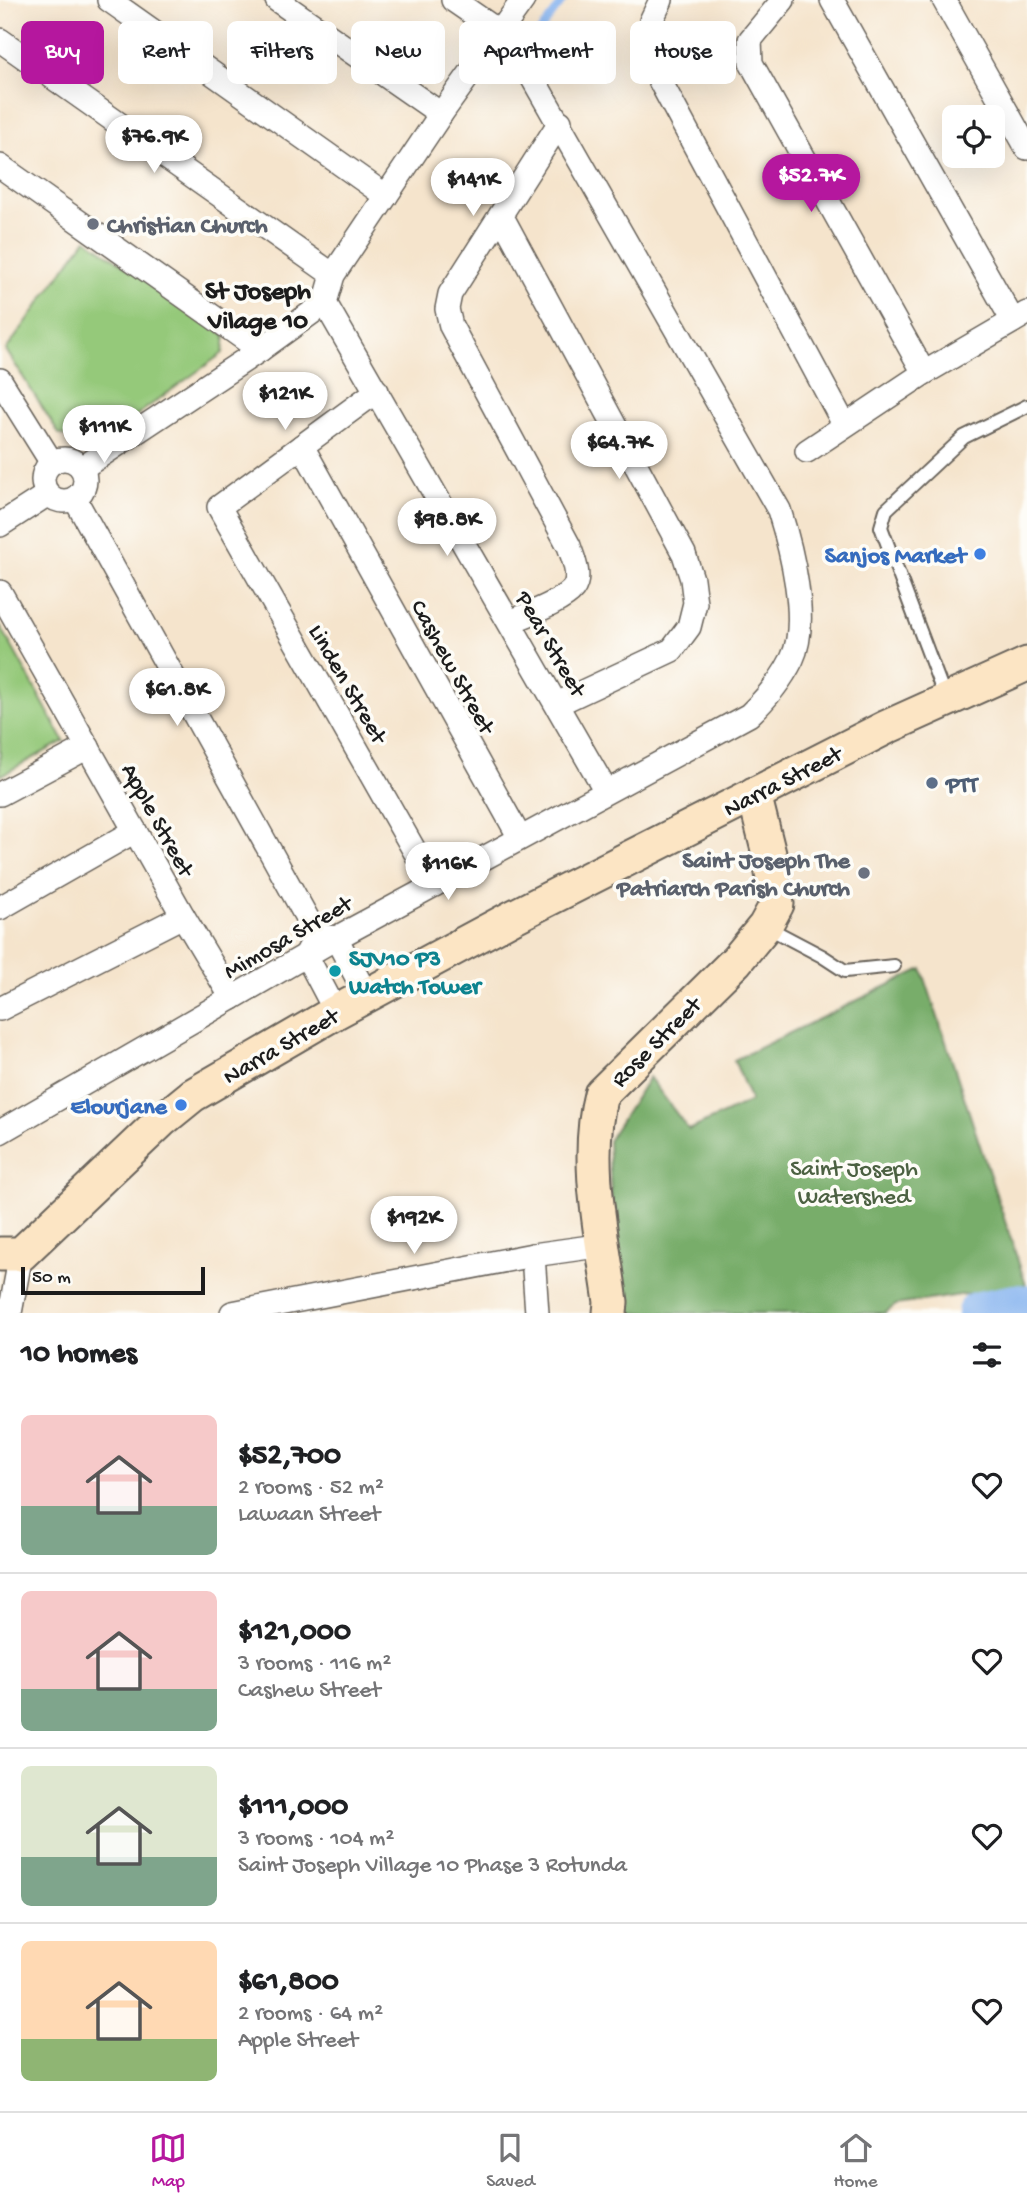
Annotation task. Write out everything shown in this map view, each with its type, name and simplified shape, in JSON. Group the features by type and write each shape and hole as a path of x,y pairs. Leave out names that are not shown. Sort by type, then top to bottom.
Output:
{"street":[{"path":"109,0 386,196"},
{"path":"277,0 440,114"},
{"name":"Mimosa Street","path":"453,0 484,21"},
{"path":"509,21 523,0"},
{"path":"661,0 651,21 658,77 844,424"},
{"path":"783,0 750,40 751,63 924,373"},
{"path":"807,451 924,373 1020,317 832,0"},
{"path":"944,0 1027,148"},
{"path":"0,40 333,275"},
{"path":"82,468 260,350 325,303 333,275 463,84"},
{"name":"Mimosa Street","path":"0,1132 232,998 319,943 433,885 748,715 765,700 793,657 798,601 792,552 779,510 537,84"},
{"path":"510,622 562,597 574,588 577,576 569,546 451,326 447,309 450,294 560,122"},
{"path":"0,166 260,350"},
{"path":"501,215 684,554 692,579 695,603 689,627 671,650 556,704"},
{"name":"Pear Street","path":"325,303 606,791"},
{"path":"0,380 52,463"},
{"path":"302,446 377,391"},
{"name":"Linden Street","path":"302,446 219,508 433,885"},
{"name":"Cashew Street","path":"302,446 520,838"},
{"path":"68,459 82,468 85,485 75,499 66,502 56,500 44,488 44,474 52,463 68,459"},
{"path":"0,525 48,494"},
{"path":"75,499 319,943 367,996"},
{"name":"Apple Street","path":"0,592 232,998"},
{"name":"Narra Street","path":"10,1254 193,1095 336,1012 513,917 754,794 946,700 1027,664"},
{"path":"0,794 88,747"},
{"name":"Rose Street","path":"610,1313 611,1302 594,1162 596,1116 601,1094 736,961 765,926 777,904 769,854 754,794"},
{"path":"0,908 135,831"},
{"path":"0,1009 183,916"},
{"path":"319,943 336,1012"},
{"path":"232,1313 533,1255 604,1245"},
{"path":"10,1254 10,1313"},
{"path":"533,1255 537,1313"}],"lane":[{"path":"946,700 881,527 882,519 886,510 964,437 1027,406"},
{"path":"765,926 845,971 894,966"}],"green space":[{"path":"86,239 225,335 223,353 102,440 84,444 59,434 6,350"},
{"path":"0,625 64,741 0,776"},
{"name":"Saint Joseph Watershed","path":"922,969 1026,1285 896,1305 885,1313 618,1313 608,1141 649,1077 689,1130 751,1101 734,1060"}],"waterway":[{"path":"548,21 564,0"},
{"path":"979,1313 1015,1306 1027,1307"}],"place":[{"name":"Christian Church","path":"93,224"},
{"name":"Sanjos Market","path":"980,554"},
{"name":"PTT","path":"932,783"},
{"name":"Saint Joseph The Patriarch Parish Church","path":"864,873"},
{"name":"SJV10 P3 Watch Tower","path":"335,971"},
{"name":"Elourjane","path":"181,1105"}],"district":[{"name":"St Joseph Vilage 10","path":"258,304"}]}
